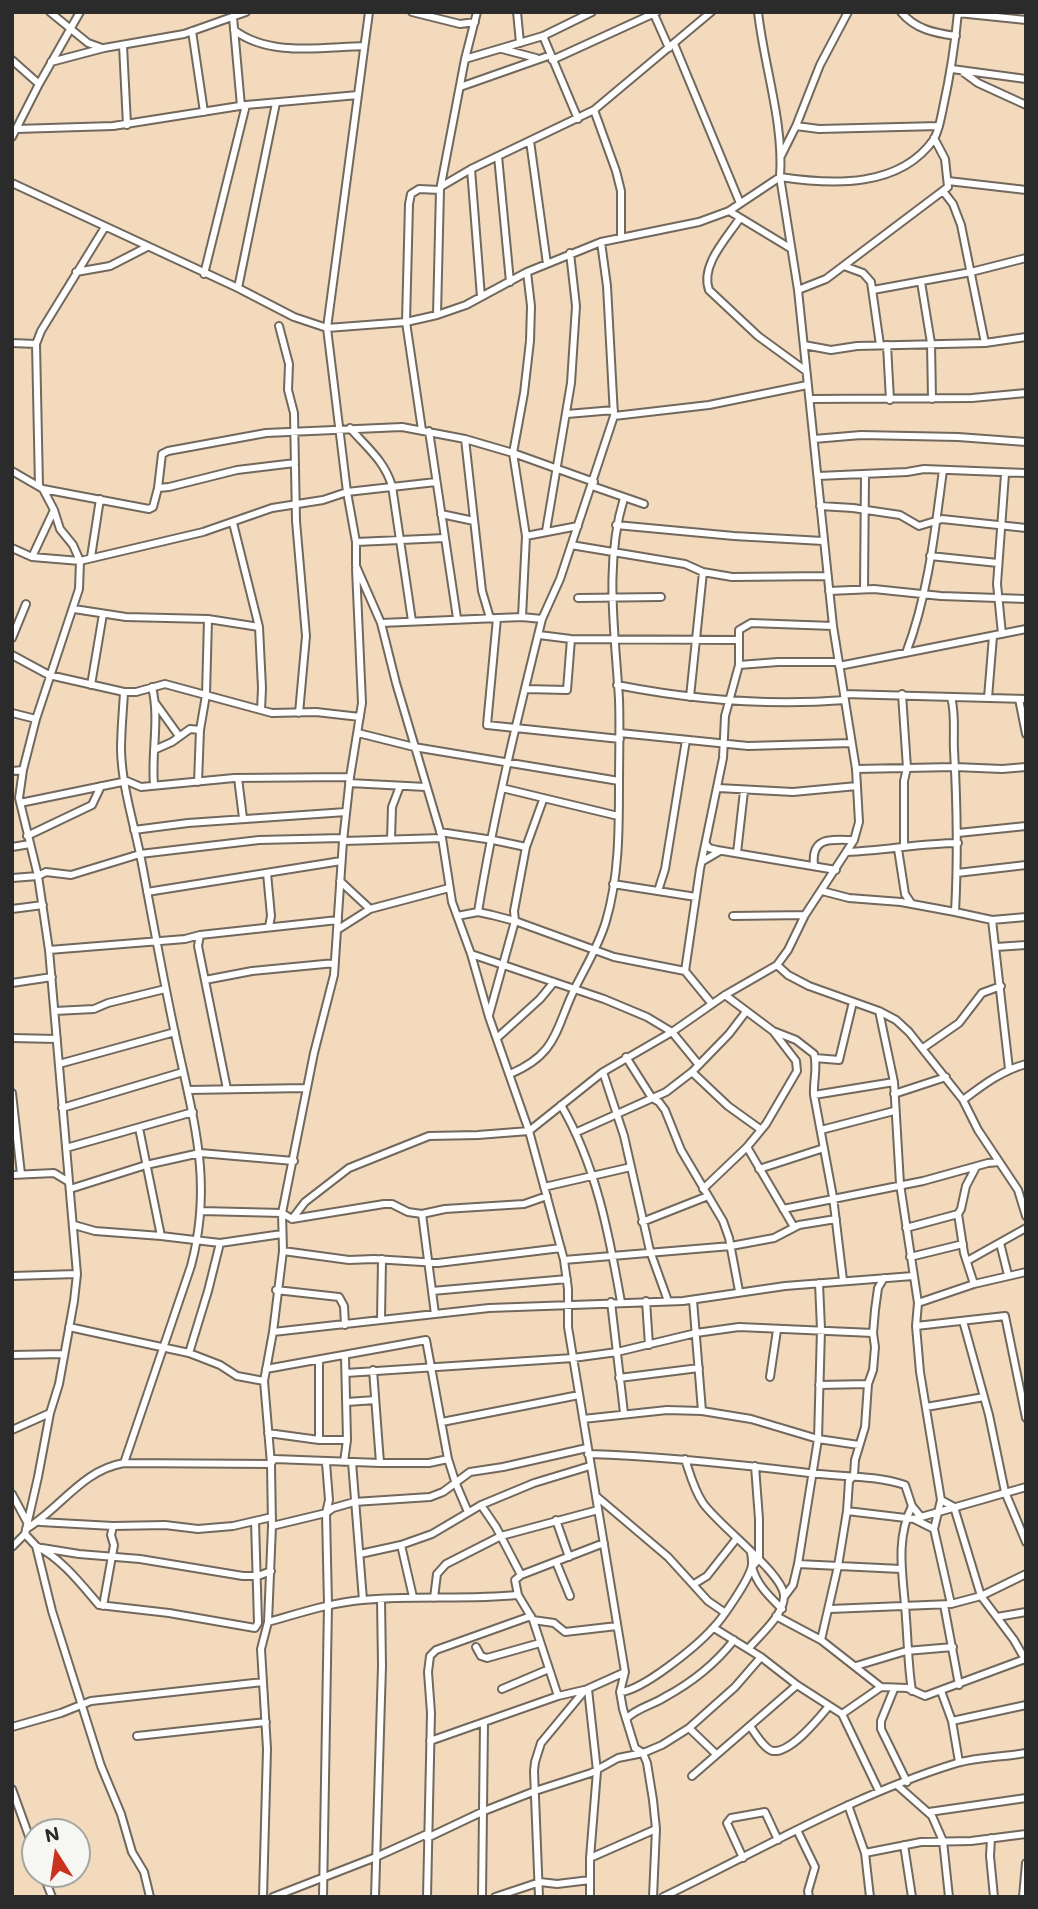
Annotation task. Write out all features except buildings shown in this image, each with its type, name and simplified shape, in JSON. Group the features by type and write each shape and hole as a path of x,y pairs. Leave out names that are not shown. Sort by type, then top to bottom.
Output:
{"street":[{"path":"50,12 88,43 104,48"},
{"path":"12,137 80,12"},
{"path":"51,62 104,48 192,31 228,16 246,12"},
{"path":"263,1897 266,1722 261,1649 268,1622 272,1526 271,1464 264,1381 273,1332 282,1251 282,1213 335,963 343,839 362,689 356,542 347,492 327,328 369,12"},
{"path":"412,12 460,24 475,22"},
{"path":"437,315 441,188 465,59 477,12"},
{"path":"517,12 520,43"},
{"path":"465,59 543,36 592,12"},
{"path":"457,618 407,322 407,230 411,194 419,189 441,188 471,169 594,110 711,12"},
{"path":"292,1219 305,1202 349,1168 429,1136 529,1131 603,1072 777,965 788,950 805,915 854,840 859,822 856,769 833,626 798,290 780,177 770,77 758,12"},
{"path":"780,158 820,65 848,12"},
{"path":"901,12 906,19 924,30 956,36"},
{"path":"12,183 238,288 294,317 327,328 407,322 437,315 481,298 527,272 601,242 699,222 729,211 780,177 819,182 880,178 899,170 934,138 939,126 952,69 958,12 1008,15 1026,20"},
{"path":"460,87 538,59 551,58 655,13 740,203"},
{"path":"204,274 243,106 234,30 228,16"},
{"path":"460,24 471,37"},
{"path":"234,30 247,40 268,46 364,46"},
{"path":"192,31 204,112"},
{"path":"543,36 578,119"},
{"path":"123,45 127,125"},
{"path":"500,48 538,59"},
{"path":"12,60 39,84"},
{"path":"952,69 1026,79"},
{"path":"962,71 978,83 1026,105"},
{"path":"16,129 127,125 243,106 358,95"},
{"path":"238,288 276,103"},
{"path":"594,110 621,191 621,237"},
{"path":"796,126 819,129 939,126"},
{"path":"798,290 827,279 948,187 945,159 934,138"},
{"path":"530,141 547,264"},
{"path":"498,156 510,282"},
{"path":"471,169 481,298"},
{"path":"948,181 1026,190"},
{"path":"943,191 953,204 961,225 985,343"},
{"path":"729,211 790,248"},
{"path":"740,218 709,266 705,280 709,290 758,336 806,371"},
{"path":"12,1547 26,1528 50,1413 59,1384 77,1274 49,950 38,876 20,800 23,770 36,719 74,609 79,589 80,561 60,529 54,510 41,488 36,344 41,331 105,227"},
{"path":"478,912 506,762 542,619 560,579 614,413 607,286 601,242"},
{"path":"76,272 110,265 147,247"},
{"path":"546,531 567,414 576,327 575,288 570,253"},
{"path":"873,290 971,272 1026,258"},
{"path":"844,266 868,276 873,290 884,345 890,400"},
{"path":"522,617 526,536 513,453 530,341 531,306 527,272"},
{"path":"921,282 931,344 932,399"},
{"path":"279,326 289,364 288,390 294,413 295,504 307,646 300,684 299,713"},
{"path":"804,345 823,350 884,345 985,343 1026,337"},
{"path":"12,343 36,344"},
{"path":"567,414 709,405 807,384"},
{"path":"810,400 932,399 1026,393"},
{"path":"12,471 41,488 149,509 153,507 158,488 162,454 167,451 253,434 402,427 465,439 513,453 556,467 624,498 644,504"},
{"path":"350,428 377,455 387,470 392,486 412,621"},
{"path":"814,439 860,435 958,437 1026,442"},
{"path":"465,439 482,591 494,618 486,723 488,725 757,746 852,743"},
{"path":"158,488 237,470 295,463"},
{"path":"818,476 907,472 914,469 1026,473"},
{"path":"906,653 918,621 937,521 943,470"},
{"path":"864,589 865,474"},
{"path":"1002,634 998,563 1005,474"},
{"path":"76,551 91,553 141,548 233,523 251,514 323,500 347,492 436,482"},
{"path":"510,1074 537,1060 545,1052 596,950 607,918 617,863 620,736 613,639 612,551 624,498"},
{"path":"12,548 32,557 80,561 91,553 100,499"},
{"path":"820,506 900,515 919,526 942,519 1026,528"},
{"path":"32,557 54,510"},
{"path":"441,514 474,521"},
{"path":"233,523 259,627 261,710"},
{"path":"616,525 823,541"},
{"path":"526,536 578,526"},
{"path":"356,542 445,538"},
{"path":"571,545 685,564 703,572 732,577 828,576"},
{"path":"930,556 998,563"},
{"path":"356,566 381,623 441,835 449,888 457,916 529,1131 564,1260 568,1328 625,1672 620,1692 635,1748 643,1753 648,1763 656,1829 653,1897"},
{"path":"691,698 703,572"},
{"path":"829,591 864,589 1026,599"},
{"path":"578,598 661,597"},
{"path":"12,638 26,604"},
{"path":"74,609 126,617 208,620 259,627"},
{"path":"91,685 103,614"},
{"path":"381,623 457,618 542,619"},
{"path":"198,782 200,730 206,695 208,620"},
{"path":"685,971 696,897 718,788 724,744 723,728 739,665 739,630 751,623 833,626"},
{"path":"739,665 778,662 839,664 1026,629"},
{"path":"539,635 571,639 739,640"},
{"path":"988,698 993,636"},
{"path":"525,689 567,690 571,639"},
{"path":"12,655 49,675 124,692 136,692 165,684 272,713 360,717"},
{"path":"617,685 691,698 729,701 799,703 902,694 1022,699 1026,734"},
{"path":"152,687 156,704 155,785"},
{"path":"124,692 121,750 125,781 165,989 193,1112 200,1153 201,1211 198,1240 191,1266 124,1463"},
{"path":"902,694 907,768 901,848 905,894 911,903"},
{"path":"951,697 955,711 958,834 955,912"},
{"path":"955,711 966,697"},
{"path":"156,704 179,736"},
{"path":"12,713 36,719"},
{"path":"154,750 173,742 190,729 200,730"},
{"path":"358,733 414,747 619,781"},
{"path":"658,891 665,869 686,740"},
{"path":"856,769 1026,767"},
{"path":"12,771 23,770"},
{"path":"20,800 125,781 141,787 238,778 350,780 426,787"},
{"path":"238,778 243,818"},
{"path":"27,836 92,805 101,786"},
{"path":"390,839 392,807 400,786"},
{"path":"718,788 793,792 857,786"},
{"path":"502,788 618,816"},
{"path":"737,853 744,791"},
{"path":"12,792 20,800"},
{"path":"489,1017 515,920 514,911 526,847 543,800"},
{"path":"134,830 243,818 346,812"},
{"path":"958,834 1026,826"},
{"path":"12,878 38,876 46,872 71,874 140,853 276,838 390,839 441,835 493,840 526,847"},
{"path":"814,865 813,854 820,842 854,840"},
{"path":"847,852 958,843"},
{"path":"12,847 30,844"},
{"path":"706,844 709,848 720,851 836,870"},
{"path":"703,861 720,851"},
{"path":"148,892 341,861"},
{"path":"957,873 1026,865"},
{"path":"267,873 271,916 269,927"},
{"path":"340,881 370,908"},
{"path":"613,884 696,897"},
{"path":"337,930 370,908 449,888"},
{"path":"822,891 856,899 911,903 992,920 1026,917"},
{"path":"901,902 905,894"},
{"path":"12,909 43,905"},
{"path":"457,916 478,912 515,920 626,960 685,971 712,1004"},
{"path":"733,916 805,915"},
{"path":"49,950 185,939 200,935 338,920"},
{"path":"992,920 1009,1069"},
{"path":"200,935 198,946 227,1089"},
{"path":"185,939 198,946"},
{"path":"996,947 1026,945"},
{"path":"471,954 631,1010 672,1032 699,1065"},
{"path":"205,980 252,971 335,963"},
{"path":"777,965 788,975 809,986 896,1020 923,1048 963,1100 978,1130 1018,1190 1026,1216"},
{"path":"12,983 51,977"},
{"path":"497,1038 554,982"},
{"path":"923,1048 959,1023 982,993 1001,986"},
{"path":"55,1011 94,1009 165,989"},
{"path":"725,995 745,1013 812,1051 815,1058 814,1095 833,1197 843,1280"},
{"path":"815,1058 839,1060 853,1002"},
{"path":"878,1011 894,1082 901,1184 918,1303 916,1326 941,1500 933,1529 959,1685"},
{"path":"577,1132 666,1092 699,1065 745,1013"},
{"path":"704,1189 747,1147 766,1124 798,1068 796,1061 774,1031"},
{"path":"59,1063 175,1032"},
{"path":"12,1038 57,1040"},
{"path":"626,1057 652,1098 665,1110 681,1150 723,1220 731,1246 739,1292"},
{"path":"963,1100 1009,1069 1026,1064"},
{"path":"62,1108 183,1072"},
{"path":"603,1072 617,1113 650,1251 668,1301"},
{"path":"692,1072 728,1106 760,1129"},
{"path":"894,1094 946,1077"},
{"path":"814,1095 894,1082"},
{"path":"188,1090 307,1088"},
{"path":"12,1093 21,1174"},
{"path":"561,1105 577,1132 593,1175 621,1302"},
{"path":"821,1130 894,1111"},
{"path":"66,1147 193,1112"},
{"path":"139,1128 161,1236"},
{"path":"747,1147 794,1227"},
{"path":"759,1169 824,1148"},
{"path":"988,1163 992,1151"},
{"path":"69,1186 200,1153 293,1161"},
{"path":"12,1175 54,1173 67,1161"},
{"path":"783,1209 999,1162"},
{"path":"544,1187 631,1167"},
{"path":"974,1284 958,1214 966,1186 976,1167"},
{"path":"54,1173 69,1186"},
{"path":"201,1211 282,1213 292,1219 392,1204 408,1212 422,1214 445,1209 524,1204 547,1196"},
{"path":"642,1222 708,1196"},
{"path":"422,1214 435,1314"},
{"path":"906,1228 958,1214"},
{"path":"564,1260 731,1246 774,1238 794,1227 836,1219"},
{"path":"74,1225 95,1231 220,1243 282,1234"},
{"path":"967,1261 1026,1228"},
{"path":"189,1353 197,1333 220,1243"},
{"path":"1000,1243 1008,1275"},
{"path":"910,1257 963,1244"},
{"path":"282,1251 348,1260 428,1262 561,1248"},
{"path":"381,1320 382,1259"},
{"path":"918,1303 974,1284 1026,1272"},
{"path":"12,1276 77,1274"},
{"path":"273,1332 523,1305 693,1300 843,1280 913,1276"},
{"path":"821,1640 838,1566 849,1481 854,1475 865,1427 868,1384 873,1370 873,1333 878,1288 884,1278"},
{"path":"432,1290 567,1279"},
{"path":"875,1279 878,1288"},
{"path":"784,1597 793,1586 798,1564 818,1439 820,1283"},
{"path":"276,1290 340,1297 344,1306 345,1325"},
{"path":"693,1300 702,1410"},
{"path":"646,1301 649,1345"},
{"path":"611,1302 624,1413"},
{"path":"916,1326 1005,1316 1026,1418"},
{"path":"963,1321 984,1397 1005,1492 1026,1542"},
{"path":"69,1327 189,1353 220,1365 237,1376 264,1381"},
{"path":"346,1373 573,1358 617,1352 696,1333 738,1327 873,1333"},
{"path":"770,1377 777,1330"},
{"path":"266,1369 424,1340 428,1342 449,1459 468,1512"},
{"path":"12,1355 64,1354"},
{"path":"344,1462 347,1440 345,1356"},
{"path":"319,1361 320,1440"},
{"path":"620,1378 699,1368"},
{"path":"373,1370 380,1463"},
{"path":"819,1385 868,1384"},
{"path":"442,1422 579,1395"},
{"path":"926,1407 984,1397"},
{"path":"346,1402 375,1400"},
{"path":"583,1419 624,1413 702,1410 751,1419 818,1439 859,1446"},
{"path":"12,1430 50,1413"},
{"path":"268,1433 320,1440 347,1440"},
{"path":"272,1526 326,1513 333,1508 355,1502 430,1497 456,1484 470,1472 588,1451 854,1475 905,1485 917,1518 933,1529"},
{"path":"271,1464 274,1459 380,1463 429,1463 449,1459"},
{"path":"685,1459 695,1490 704,1504 759,1559 783,1588 782,1609 748,1649"},
{"path":"323,1897 328,1605 326,1513 329,1500 326,1462"},
{"path":"352,1462 363,1600"},
{"path":"26,1528 38,1522 92,1475 109,1466 124,1463 271,1464"},
{"path":"360,1553 401,1545 432,1534 481,1505 534,1483 590,1466"},
{"path":"620,1692 628,1692 648,1681 714,1628 759,1559 755,1466"},
{"path":"847,1511 905,1519 917,1518 1026,1488"},
{"path":"12,1494 26,1528 38,1546 103,1606 169,1613 255,1628 258,1627 255,1521"},
{"path":"595,1496 649,1540 708,1601 724,1612"},
{"path":"776,1616 821,1640 881,1687 912,1690 925,1696 1025,1660 981,1596 954,1507 941,1500"},
{"path":"481,1505 521,1575"},
{"path":"912,1506 905,1519 901,1549 906,1651 912,1690"},
{"path":"434,1598 437,1574 441,1569 501,1536 598,1510"},
{"path":"38,1522 113,1526 153,1524 198,1529 233,1526 272,1517"},
{"path":"556,1520 569,1557"},
{"path":"103,1606 114,1545 111,1535 113,1526"},
{"path":"694,1584 707,1576 737,1538"},
{"path":"558,1696 532,1618 518,1595 515,1580 521,1575 604,1543"},
{"path":"401,1545 413,1597"},
{"path":"38,1546 243,1576 258,1576 271,1571"},
{"path":"38,1546 52,1611 101,1766 121,1814 132,1852 144,1872 150,1897"},
{"path":"751,1553 756,1579 782,1609"},
{"path":"556,1562 570,1596"},
{"path":"798,1564 901,1569"},
{"path":"830,1609 947,1605 981,1596 1026,1574"},
{"path":"268,1622 328,1605 363,1600 413,1597 469,1599 518,1595"},
{"path":"375,1897 382,1666 381,1599"},
{"path":"997,1617 1026,1612"},
{"path":"427,1897 430,1656 436,1650 532,1618 554,1623 565,1632 617,1626"},
{"path":"714,1628 761,1657 797,1685 842,1714 879,1791"},
{"path":"626,1719 667,1697 715,1661 734,1640"},
{"path":"476,1647 481,1656 487,1658 540,1643"},
{"path":"856,1665 906,1651 953,1647"},
{"path":"273,1897 376,1857 427,1833 441,1830 535,1791 597,1771 618,1758 643,1753 662,1745 689,1728 735,1687 761,1657"},
{"path":"502,1689 549,1669"},
{"path":"430,1741 558,1696 587,1689 625,1672"},
{"path":"12,1727 82,1704 120,1697 263,1682"},
{"path":"692,1776 797,1685"},
{"path":"842,1714 881,1687"},
{"path":"587,1689 597,1771 590,1858 590,1897"},
{"path":"539,1897 535,1762 541,1743 587,1689"},
{"path":"894,1689 881,1721 881,1729 907,1782"},
{"path":"941,1691 952,1721 959,1762"},
{"path":"952,1721 1026,1705"},
{"path":"750,1726 767,1748 778,1750 805,1734 829,1706"},
{"path":"137,1736 266,1722"},
{"path":"482,1897 484,1723"},
{"path":"689,1728 716,1754"},
{"path":"663,1897 879,1791 959,1762 1026,1754"},
{"path":"897,1785 929,1812 943,1841 949,1897"},
{"path":"12,1790 22,1818"},
{"path":"929,1812 1026,1798"},
{"path":"848,1805 865,1853 870,1897"},
{"path":"743,1858 727,1823 731,1818 765,1812 778,1840"},
{"path":"590,1858 656,1829"},
{"path":"427,1833 441,1830"},
{"path":"797,1830 815,1867 808,1891 809,1897"},
{"path":"865,1853 904,1845 1026,1834 1026,1840"},
{"path":"992,1838 990,1856 994,1897"},
{"path":"904,1845 912,1897"},
{"path":"1023,1897 1026,1863"},
{"path":"495,1897 540,1882 557,1884 590,1880"}]}
